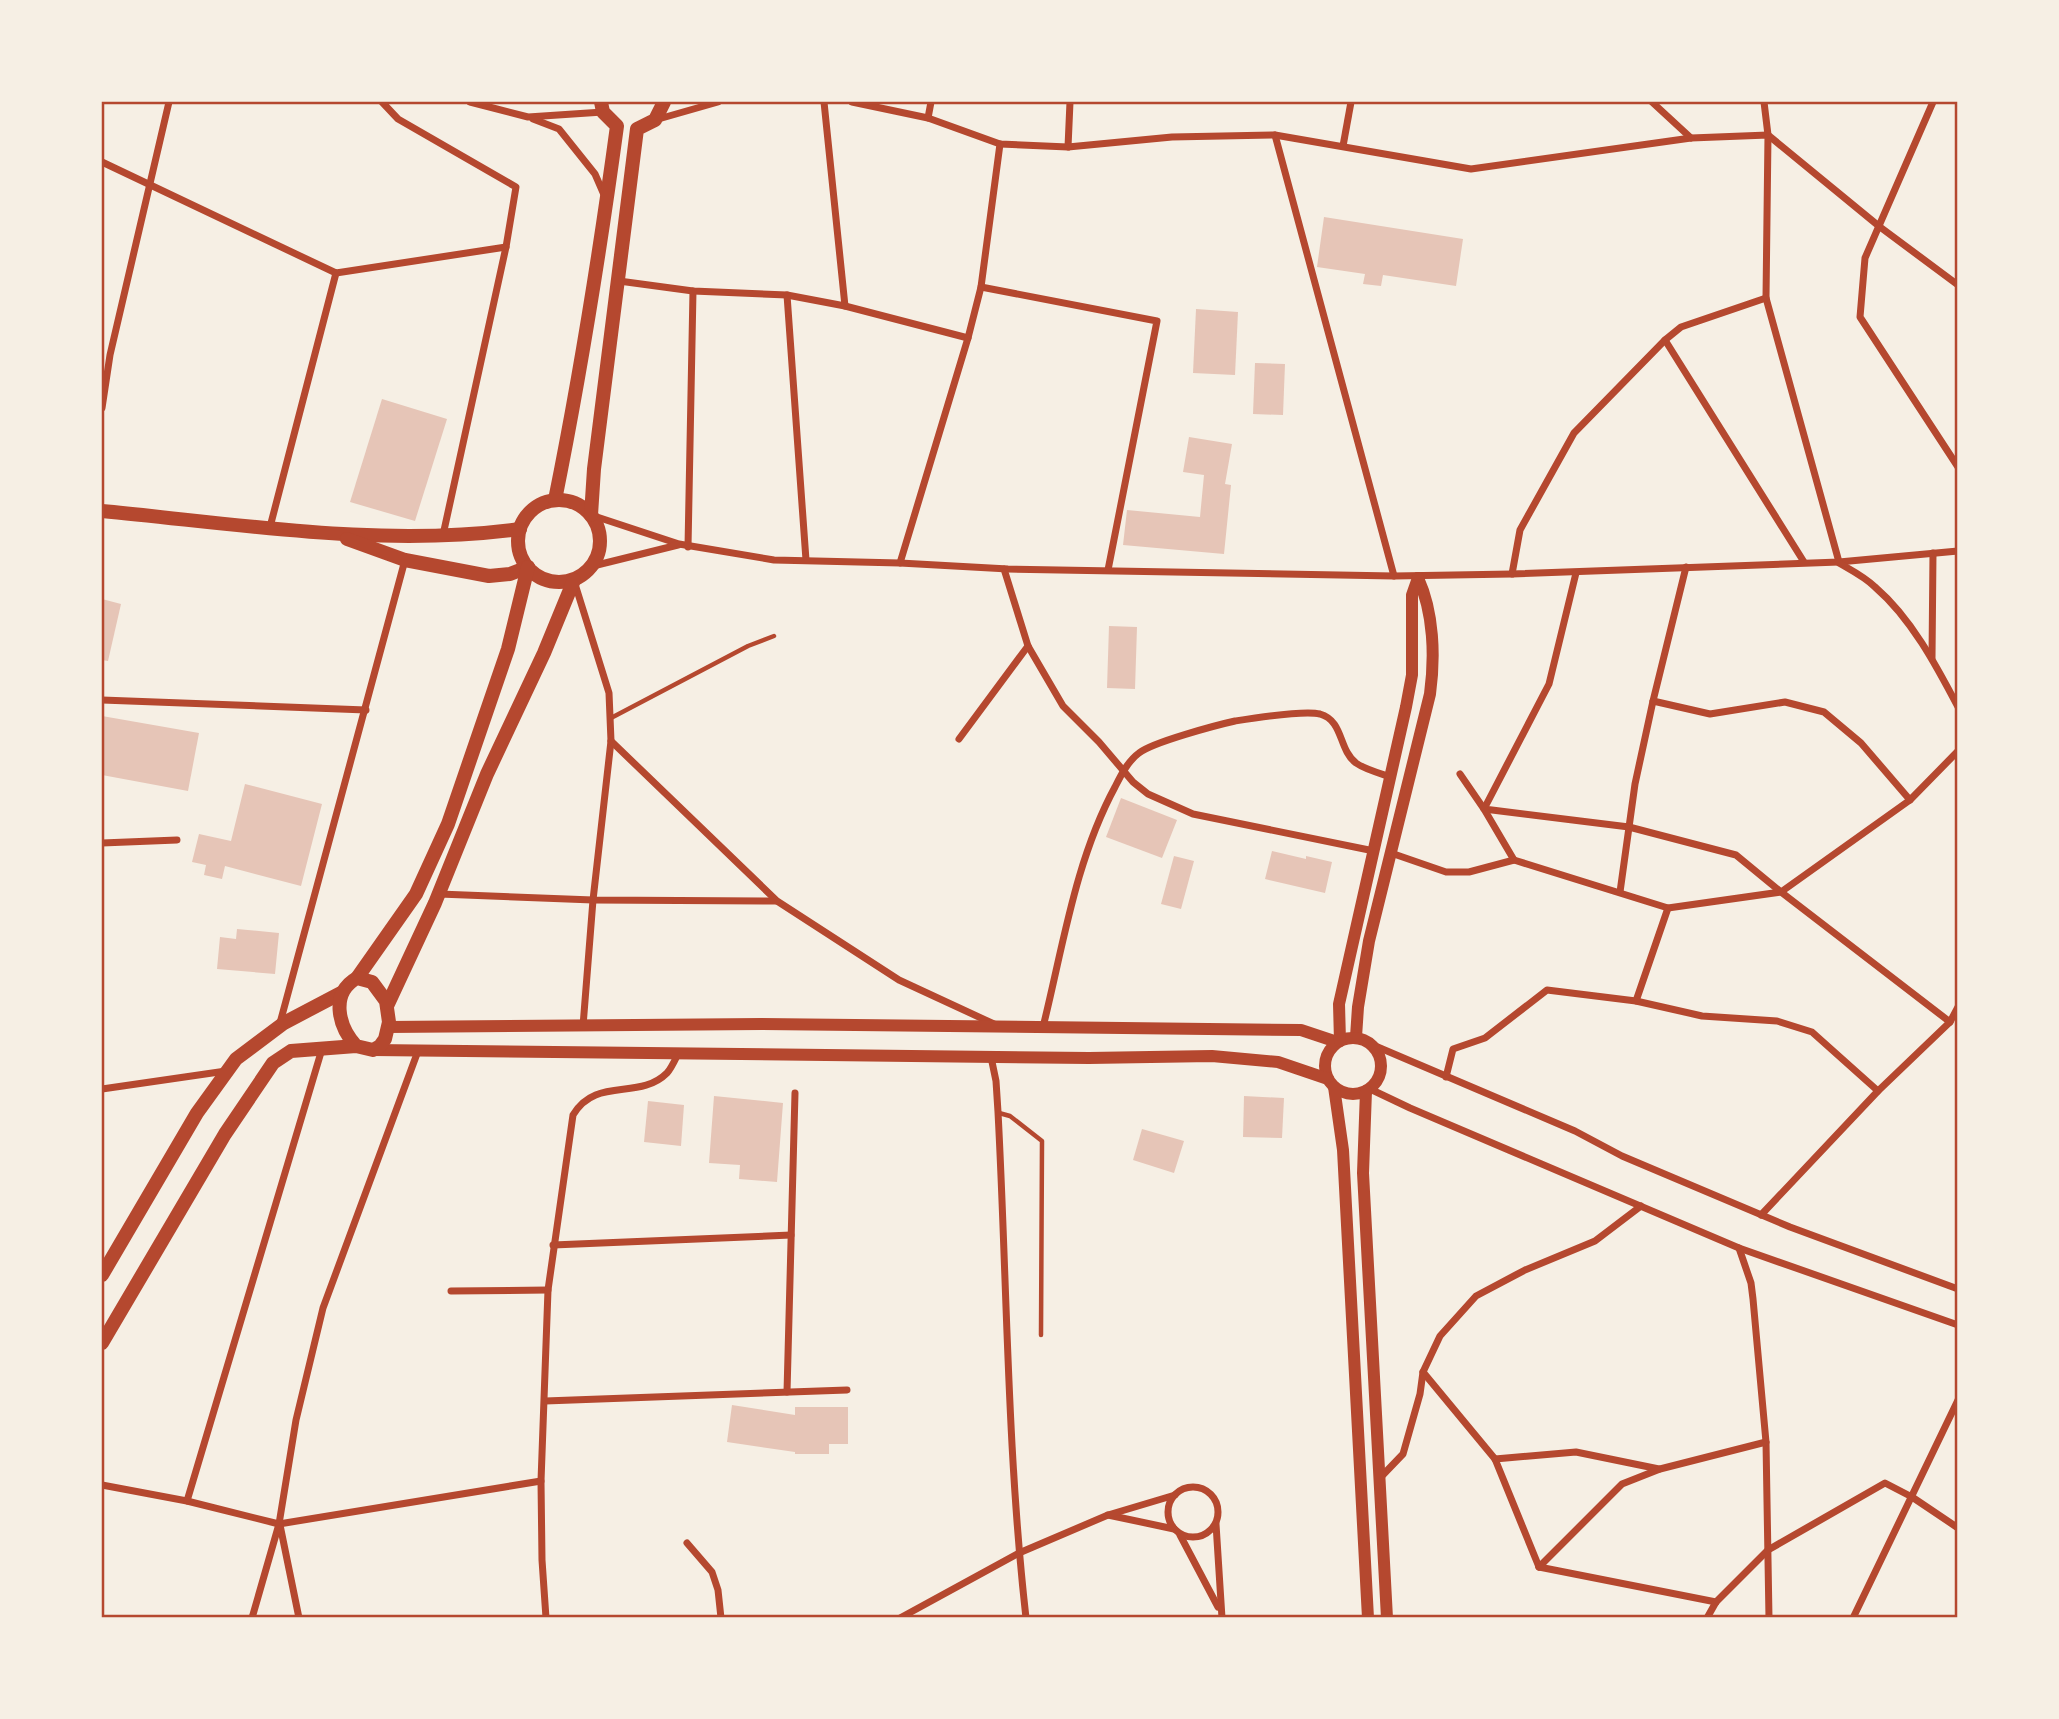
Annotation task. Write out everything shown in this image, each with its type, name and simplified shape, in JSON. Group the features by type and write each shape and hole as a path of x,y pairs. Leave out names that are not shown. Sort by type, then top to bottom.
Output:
{"main road":[{"path":"602,107 617,125 637,129 655,120 664,102"},
{"path":"555,500 607,201 617,125"},
{"path":"591,514 594,469 637,129"},
{"path":"555,500 569,501 591,514 598,526 601,540 599,554 593,566 574,580 555,583 542,579 528,567 518,547 520,529 531,510 542,503 555,500"},
{"path":"102,510 336,534 471,536 520,529"},
{"path":"336,534 405,560 489,576 528,567"},
{"path":"356,1046 350,1040 340,1015 341,993 348,983 357,978 416,894 448,824 508,649 528,567"},
{"path":"387,1006 439,894 487,774 544,653 574,580"},
{"path":"102,1343 255,1087 273,1063 291,1051 356,1046 373,1050 386,1039 387,1006 372,982 357,978"},
{"path":"102,1275 197,1113 236,1059 279,1026 341,993"}],"street":[{"path":"102,408 110,355 169,102"},
{"path":"382,102 398,119 516,187 506,247 443,535"},
{"path":"470,102 528,117 559,129 595,174 607,201"},
{"path":"655,120 719,102"},
{"path":"824,102 845,306"},
{"path":"852,102 928,118 1000,144 1068,147 1172,137 1275,135 1471,169 1691,138 1768,135 1880,227 1958,285"},
{"path":"928,118 931,102"},
{"path":"1068,147 1070,102"},
{"path":"1343,146 1351,102"},
{"path":"1653,102 1691,138"},
{"path":"1764,102 1768,135 1766,298 1839,562 1873,584 1894,605 1932,659 1958,707"},
{"path":"1933,102 1865,258 1860,317 1958,467"},
{"path":"528,117 602,107"},
{"path":"1275,135 1394,576"},
{"path":"900,563 981,287 1000,144"},
{"path":"102,162 336,273 506,247"},
{"path":"270,527 336,273"},
{"path":"619,281 693,291 787,295 845,306 968,338"},
{"path":"981,287 1157,321 1108,570"},
{"path":"688,547 693,291"},
{"path":"787,295 806,560"},
{"path":"1512,574 1520,530 1574,433 1681,327 1766,298"},
{"path":"1665,340 1804,562"},
{"path":"102,352 110,355"},
{"path":"591,514 688,547 774,560 1004,569 1394,576 1576,573 1839,562 1958,551"},
{"path":"593,566 679,544"},
{"path":"1932,659 1933,553"},
{"path":"279,1026 405,560"},
{"path":"1620,892 1635,784 1686,567"},
{"path":"1004,569 1028,646 1063,706 1099,742 1123,772 1148,794 1193,814 1374,850"},
{"path":"1484,809 1549,684 1576,573"},
{"path":"1339,1042 1339,1004 1412,675 1412,595 1418,578 1425,593 1430,624 1430,694 1363,974 1356,1037"},
{"path":"574,580 609,693 611,741 593,900 583,1026"},
{"path":"959,739 1028,646"},
{"path":"102,699 366,710"},
{"path":"1653,701 1710,714 1785,702 1824,712 1861,743 1910,800"},
{"path":"1043,1027 1084,859 1104,807 1123,772 1141,751 1219,724 1317,713 1334,722 1344,749 1355,762 1391,777"},
{"path":"611,741 777,901 899,980 1001,1027"},
{"path":"1391,853 1446,872 1469,873 1514,860 1668,908 1780,892 1910,800 1958,751"},
{"path":"1460,774 1514,860"},
{"path":"1484,809 1629,827 1736,855 1780,892 1954,1022"},
{"path":"102,843 177,840"},
{"path":"439,894 593,900 777,901"},
{"path":"1636,1001 1668,908"},
{"path":"1446,1077 1453,1049 1485,1038 1547,990 1636,1001 1702,1016 1777,1021 1812,1032 1878,1091"},
{"path":"1761,1214 1878,1091 1954,1022 1958,1007"},
{"path":"388,1027 762,1024 1301,1030 1339,1042"},
{"path":"1368,1618 1343,1164 1331,1083 1325,1066 1326,1057 1339,1042 1356,1037 1365,1040 1575,1131 1622,1156 1761,1214 1958,1289"},
{"path":"373,1050 1223,1057 1278,1062 1354,1095 1368,1090 1377,1082 1382,1063 1373,1045"},
{"path":"187,1501 323,1049"},
{"path":"252,1618 279,1524 296,1420 323,1308 418,1051"},
{"path":"546,1618 541,1482 548,1290 573,1115 580,1104 590,1096 642,1086 657,1079 667,1073 678,1054"},
{"path":"991,1057 998,1112 1005,1309 1019,1553 1026,1618"},
{"path":"102,1089 227,1071"},
{"path":"1368,1090 1740,1248 1958,1325"},
{"path":"1368,1090 1363,1173 1387,1618"},
{"path":"787,1392 795,1093"},
{"path":"1379,1479 1403,1454 1415,1415 1423,1372 1440,1336 1476,1296 1525,1269 1595,1241 1641,1206"},
{"path":"554,1245 791,1235"},
{"path":"1740,1248 1752,1291 1766,1442 1769,1618"},
{"path":"451,1291 548,1290"},
{"path":"1423,1372 1495,1459 1539,1567"},
{"path":"545,1401 846,1390"},
{"path":"1853,1618 1958,1400"},
{"path":"1539,1567 1622,1484 1660,1469 1766,1442"},
{"path":"1495,1459 1576,1452 1660,1469"},
{"path":"102,1485 187,1501 279,1524 541,1482"},
{"path":"1707,1618 1716,1602 1768,1550 1885,1483 1912,1497 1958,1528"},
{"path":"900,1618 1019,1553 1108,1515 1194,1487 1210,1493 1218,1508 1216,1524 1221,1614"},
{"path":"1175,1495 1168,1506 1167,1515 1221,1614"},
{"path":"1108,1515 1196,1538 1211,1531 1216,1524"},
{"path":"279,1524 299,1618"},
{"path":"687,1543 712,1572 718,1590 721,1618"},
{"path":"1539,1567 1716,1602"}],"lane":[{"path":"610,718 748,646 774,636"},
{"path":"998,1112 1010,1116 1042,1141 1041,1335"}],"building":[{"path":"1324,217 1463,239 1456,286 1383,275 1381,286 1363,284 1365,274 1317,267"},
{"path":"1196,309 1238,312 1235,375 1193,373"},
{"path":"1255,363 1285,364 1283,415 1253,414"},
{"path":"382,399 447,419 415,521 350,502"},
{"path":"1189,437 1232,444 1225,484 1231,485 1224,554 1123,545 1127,510 1200,517 1204,475 1183,472"},
{"path":"102,599 121,604 108,661 102,660"},
{"path":"1109,626 1137,627 1135,689 1107,688"},
{"path":"102,716 199,733 188,791 102,775"},
{"path":"245,784 322,804 301,886 225,866 222,879 204,875 206,865 192,862 199,834 231,841"},
{"path":"1121,798 1177,820 1162,858 1106,837"},
{"path":"1272,851 1332,862 1325,893 1265,879"},
{"path":"1174,856 1194,861 1181,909 1161,904"},
{"path":"237,929 279,933 275,974 217,969 220,937 236,939"},
{"path":"714,1096 783,1103 777,1182 739,1179 740,1165 709,1163"},
{"path":"1244,1096 1284,1098 1282,1138 1243,1137"},
{"path":"648,1101 684,1105 681,1146 644,1142"},
{"path":"1142,1129 1184,1141 1174,1173 1133,1160"},
{"path":"732,1405 795,1415 795,1407 848,1407 848,1444 829,1444 829,1454 795,1454 727,1442"}]}
